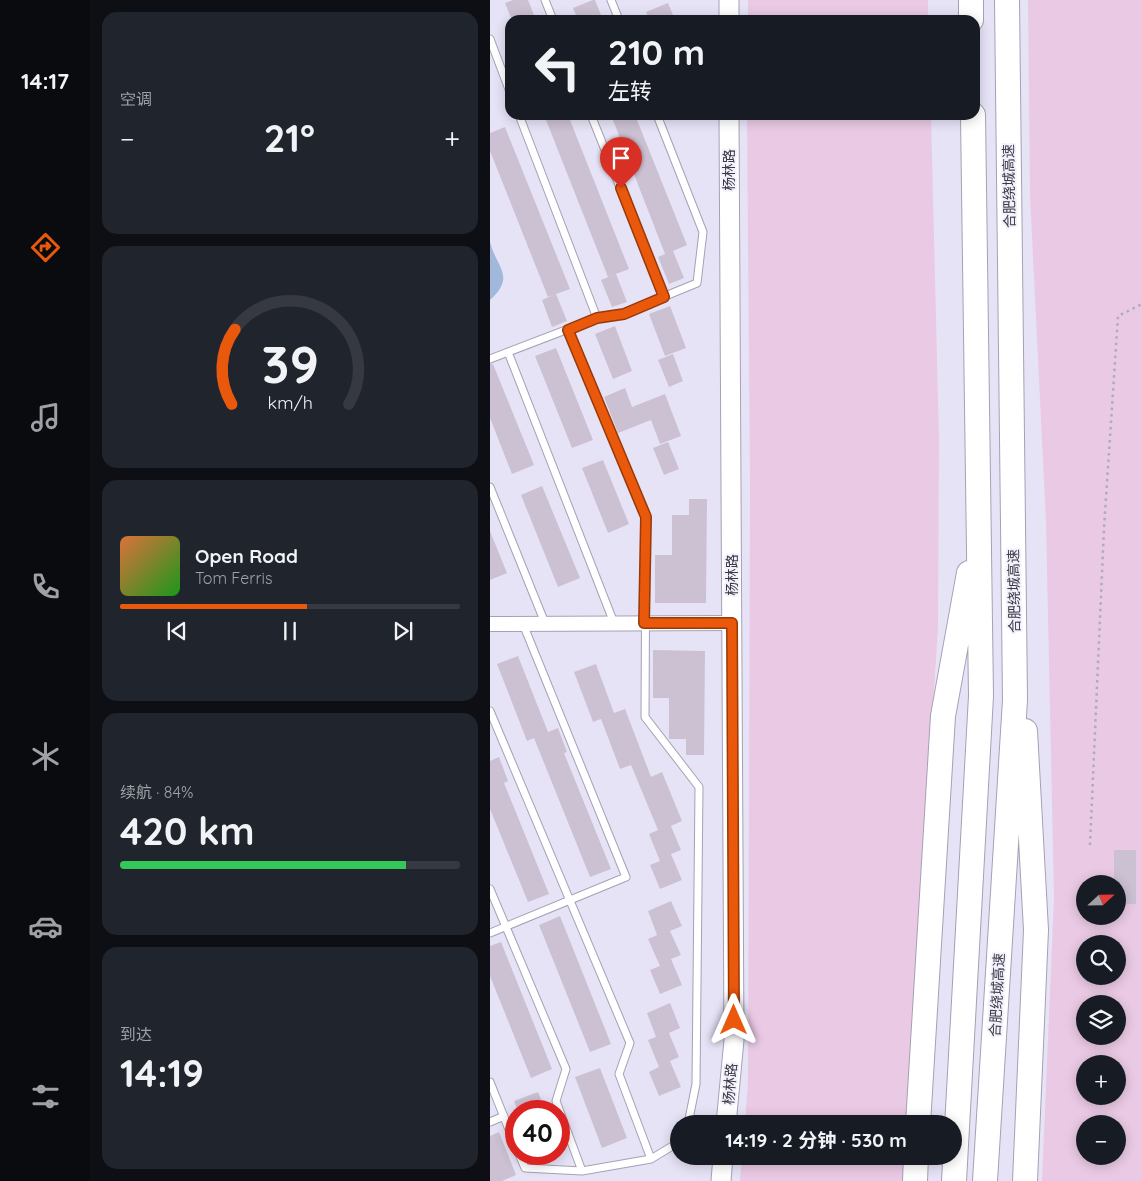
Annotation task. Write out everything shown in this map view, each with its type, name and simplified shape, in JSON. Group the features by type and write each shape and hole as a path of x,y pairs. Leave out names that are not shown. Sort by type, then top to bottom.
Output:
{"highway":[{"path":"971,0 971,15"},
{"name":"合肥绕城高速","path":"986,1181 1015,700 1007,0"},
{"path":"954,1181 981,696 973,120"},
{"path":"919,1115 943,716 978,517"},
{"path":"1013,521 1036,930 1025,1181"},
{"path":"915,1181 916,1165"}],"street":[{"path":"728,0 729,15"},
{"name":"杨林路","path":"727,1115 734,1040 729,120"},
{"path":"490,624 732,623"},
{"path":"721,1181 722,1165"}],"lane":[{"path":"545,0 551,15"},
{"path":"611,0 617,15"},
{"path":"490,39 505,79"},
{"path":"521,120 597,318"},
{"path":"593,120 664,297"},
{"path":"490,359 597,318 624,314 697,283 703,232 659,120"},
{"path":"568,330 646,517 645,717 699,787 696,1084 690,1115"},
{"path":"508,352 614,623"},
{"path":"490,487 545,623"},
{"path":"490,933 626,877 522,624"},
{"path":"490,711 630,1043 619,1074 652,1159"},
{"path":"490,889 566,1070 556,1101 582,1171"},
{"path":"490,1082 504,1116 490,1122"},
{"path":"524,1165 525,1168 582,1171 652,1159 670,1148"}],"path":[{"path":"1090,846 1104,528 1118,316 1142,304"}],"shaded area":[{"path":"748,0 928,0 928,15 748,15"},
{"path":"1028,0 1142,0 1142,1181 1042,1181 1054,898 1046,522 1030,196"},
{"path":"747,120 931,120 939,439 938,628 907,1115 746,1115 748,1082 750,487"},
{"path":"741,1165 904,1165 903,1181 740,1181"}],"water":[{"path":"490,242 503,278 498,292 490,300"}],"building":[{"path":"513,0 528,0 534,15 510,15 505,3"},
{"path":"595,0 601,15 576,15 573,8"},
{"path":"668,3 673,15 648,15 646,12"},
{"path":"546,120 570,120 629,269 608,277"},
{"path":"613,120 637,120 687,245 673,251 684,278 669,284 658,257 665,254"},
{"path":"505,127 570,289 548,297 490,151 490,133"},
{"path":"616,274 627,302 612,307 601,280"},
{"path":"556,294 567,321 552,327 542,300"},
{"path":"670,306 686,348 665,356 649,314"},
{"path":"615,326 632,371 613,379 595,334"},
{"path":"556,348 593,440 572,448 535,356"},
{"path":"673,354 683,381 669,387 658,360"},
{"path":"490,364 493,364 534,465 512,474 490,418"},
{"path":"625,388 632,407 665,394 681,436 660,444 651,420 618,433 604,397"},
{"path":"668,442 679,469 664,475 653,448"},
{"path":"603,460 629,524 608,533 582,468"},
{"path":"542,486 580,578 558,587 521,495"},
{"path":"689,499 707,499 706,603 655,603 655,555 672,555 672,515 689,515"},
{"path":"490,531 507,573 490,580"},
{"path":"653,650 705,651 704,755 686,755 686,739 669,739 669,698 653,698"},
{"path":"518,656 548,732 558,728 567,752 564,753 611,869 590,877 534,738 527,741 497,664"},
{"path":"596,664 614,713 625,709 651,777 662,772 682,821 671,826 681,850 671,854 682,880 660,889 650,865 660,861 649,834 658,830 631,765 620,769 601,719 593,722 574,672"},
{"path":"499,757 508,781 504,783 549,894 528,902 490,809 490,761"},
{"path":"1114,850 1136,850 1136,904 1126,904 1126,875 1114,875"},
{"path":"671,901 682,926 670,931 681,955 671,959 682,985 660,994 650,970 660,966 648,939 657,935 648,911"},
{"path":"560,916 611,1044 590,1052 539,925"},
{"path":"501,942 552,1069 531,1078 490,976 490,946"},
{"path":"670,1003 680,1028 669,1033 679,1057 670,1061 681,1087 659,1096 649,1072 659,1067 648,1040 656,1037 647,1013"},
{"path":"600,1068 627,1138 602,1148 575,1077"},
{"path":"538,1092 541,1100 517,1100"},
{"path":"499,1132 505,1147 505,1165 512,1165 516,1175 502,1181 490,1181 490,1136"}],"route":[{"path":"621,188 664,297 624,314 597,318 568,330 646,517 644,623 732,623 734,1020"}]}
